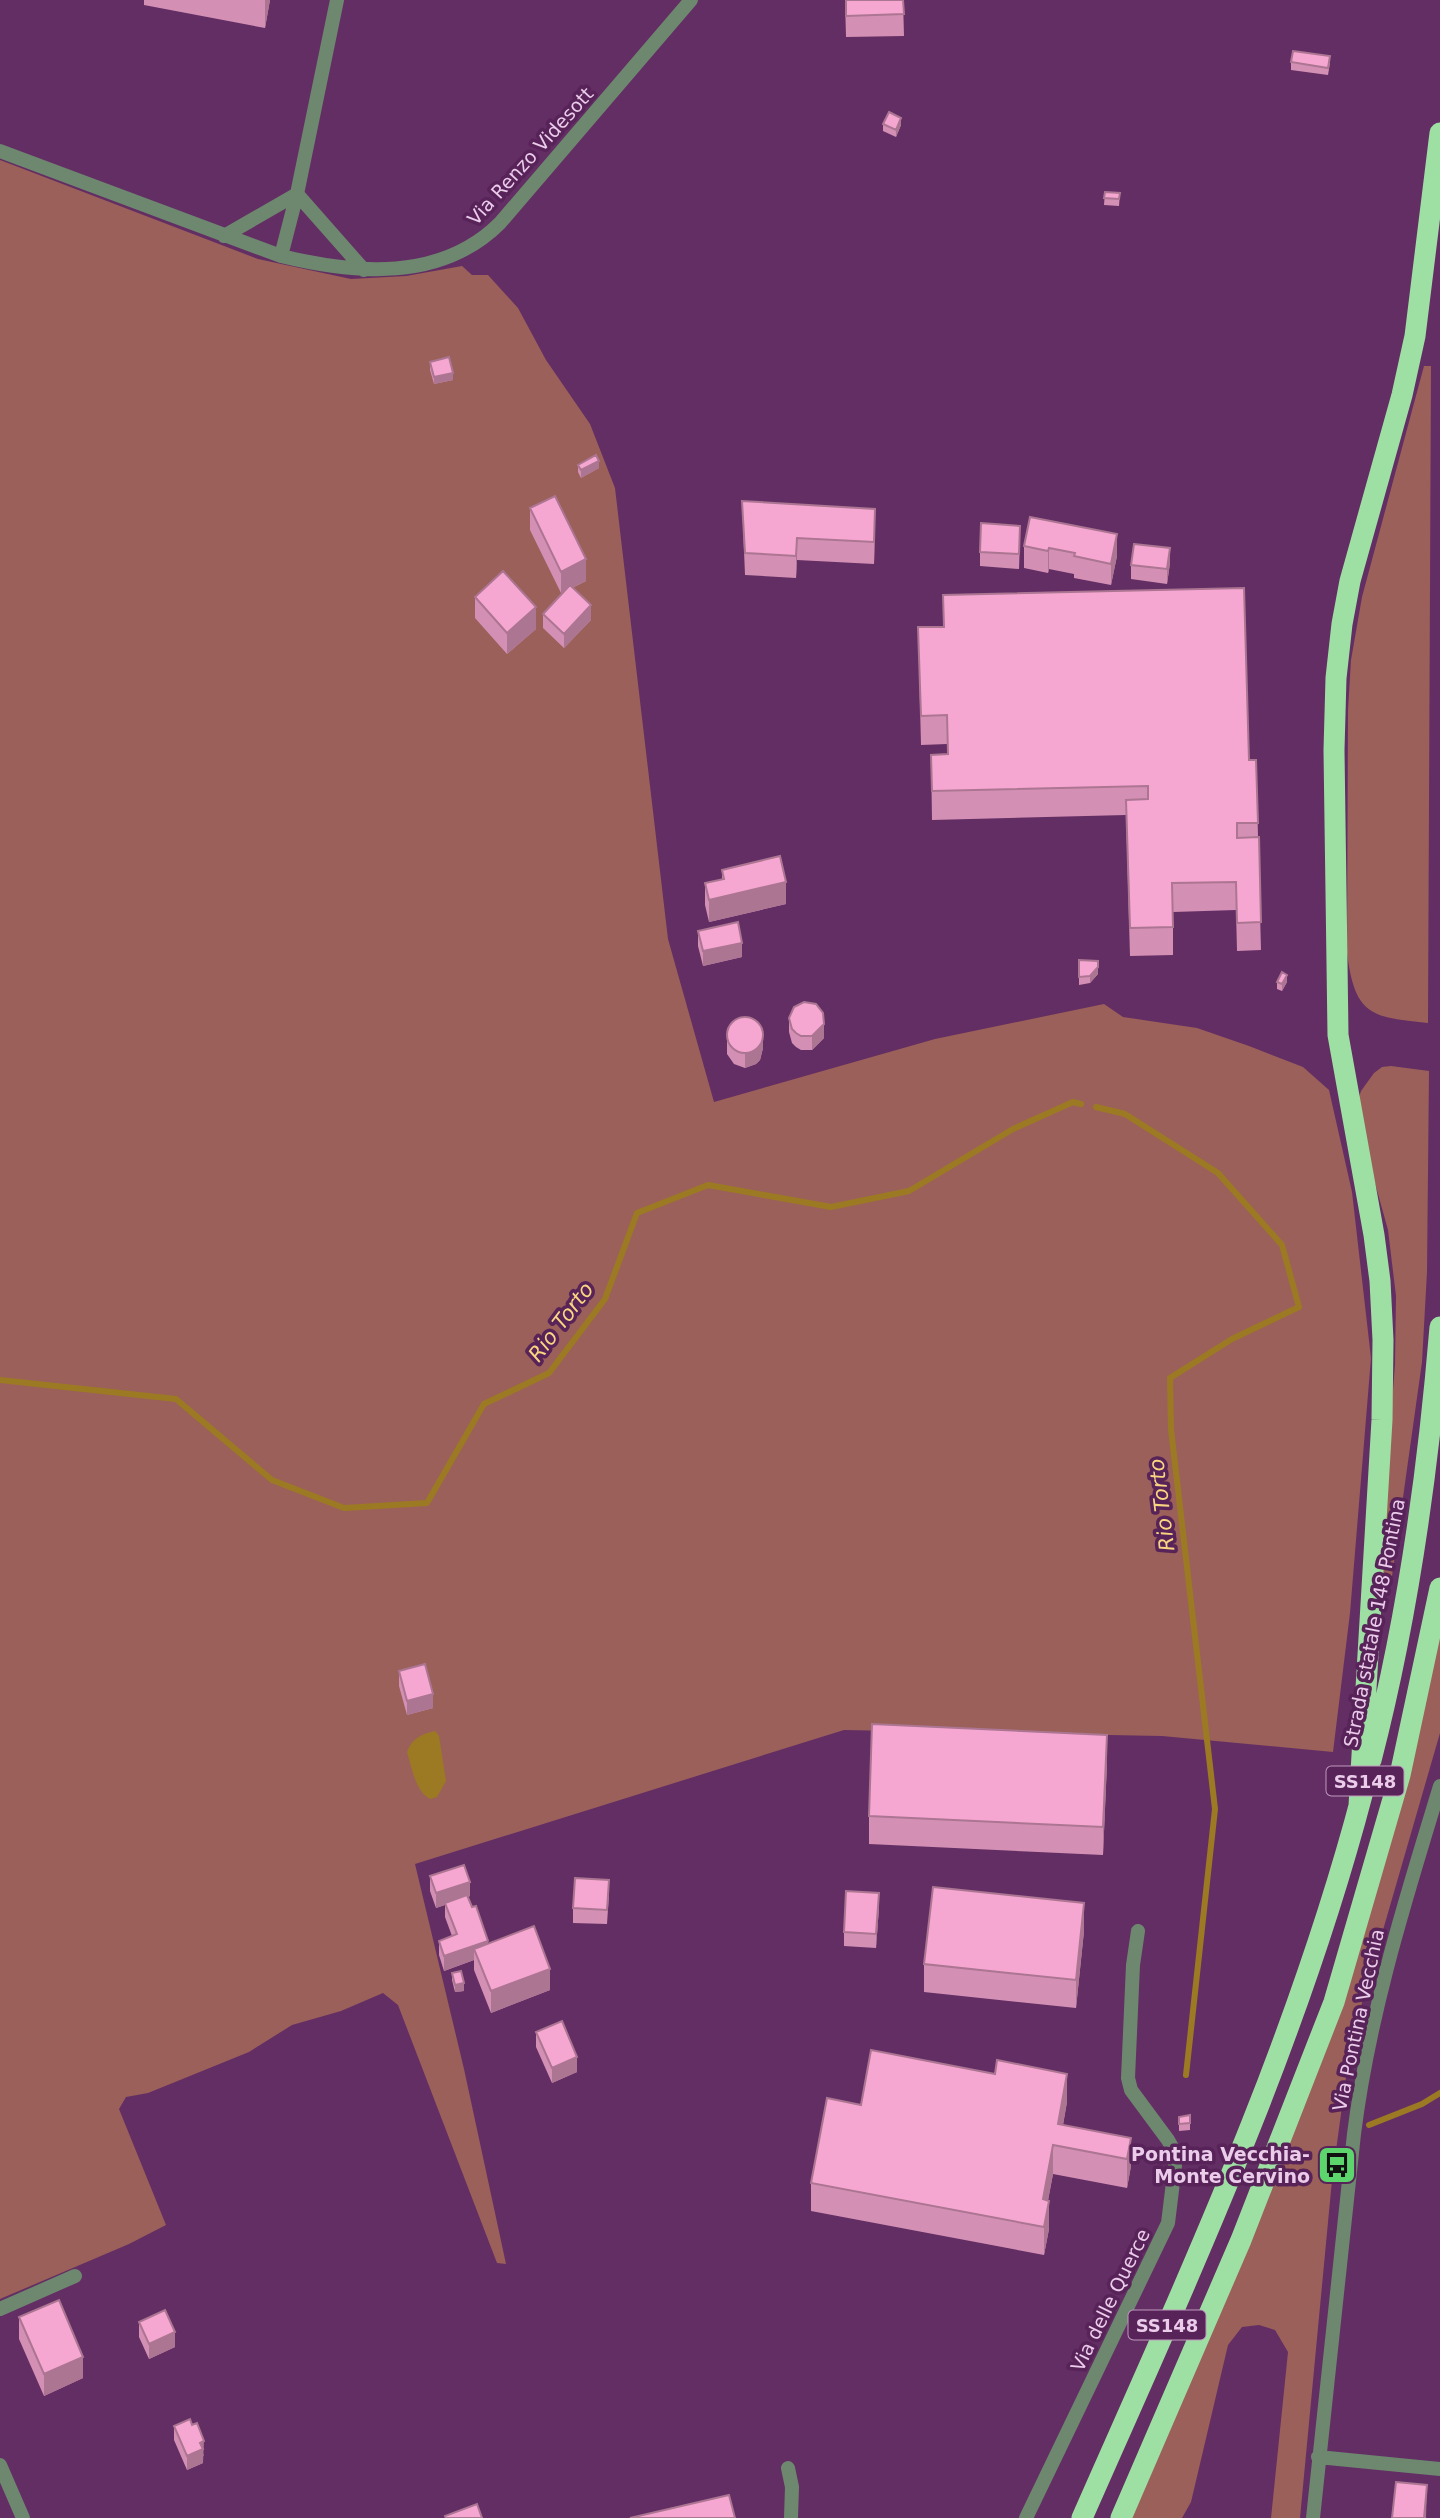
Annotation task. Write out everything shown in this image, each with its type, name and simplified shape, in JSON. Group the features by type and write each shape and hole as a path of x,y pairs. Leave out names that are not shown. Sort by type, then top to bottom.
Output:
{"highway":[{"path":"1359,1806 1382,1420 1384,1340 1374,1235 1338,1035 1334,750 1336,678 1342,624 1354,566 1402,395 1415,336 1440,133"},
{"name":"Strada statale 148 Pontina","path":"1082,2518 1208,2232 1248,2131 1304,1987 1359,1806 1395,1656 1425,1480 1440,1327"},
{"name":"SS148","path":"1121,2518 1241,2240 1334,2002 1400,1775 1440,1588"}],"street":[{"path":"281,256 297,194 337,0"},
{"name":"Via Renzo Videsott","path":"0,151 281,256 364,270 446,260 483,239 500,223 691,0"},
{"path":"223,236 297,194"},
{"path":"297,194 364,270"},
{"name":"Via Pontina Vecchia","path":"1313,2518 1362,2077 1386,1967 1440,1786"},
{"name":"Via delle Querce","path":"1026,2518 1168,2223 1175,2166 1173,2149 1131,2090 1128,2078 1133,1965 1138,1931"},
{"path":"0,2309 75,2276"},
{"path":"1318,2458 1440,2469"},
{"path":"0,2465 23,2518"},
{"path":"788,2468 792,2487 791,2518"}],"shaded area":[{"path":"0,160 258,259 351,279 406,276 462,266 472,275 488,275 518,308 546,360 590,424 615,488 668,939 714,1102 935,1039 1104,1004 1123,1017 1197,1028 1249,1046 1303,1067 1329,1090 1352,1192 1371,1358 1350,1613 1333,1752 1162,1736 844,1730 415,1864 464,2069 506,2264 497,2263 398,2005 383,1993 341,2011 292,2025 249,2052 148,2093 126,2097 119,2109 166,2225 129,2244 0,2299"},
{"path":"1424,366 1431,366 1428,1023 1379,1015 1369,1009 1355,990 1347,953 1348,710 1351,660 1362,597"},
{"path":"1382,1067 1429,1071 1427,1272 1422,1362 1392,1576 1378,1575 1395,1365 1396,1296 1388,1230 1362,1136 1357,1103 1361,1091 1374,1073"},
{"path":"1440,1621 1440,1733 1355,2027 1346,2077 1332,2180 1300,2518 1271,2518 1288,2352 1275,2330 1259,2325 1242,2327 1228,2345 1191,2502 1182,2518 1126,2518 1272,2174"},
{"path":"435,1731 439,1736 446,1781 437,1797 430,1799 417,1785 407,1752 418,1737"}],"building":[{"path":"846,0 903,0 904,14 846,16"},
{"path":"1293,51 1330,56 1328,68 1291,62"},
{"path":"889,112 901,118 896,130 883,124"},
{"path":"1105,192 1120,193 1119,199 1104,198"},
{"path":"449,357 453,373 434,377 430,362"},
{"path":"596,455 599,461 581,470 578,465"},
{"path":"555,496 586,559 561,572 530,508"},
{"path":"742,501 875,509 874,542 797,538 796,556 745,553"},
{"path":"1030,517 1117,534 1111,564 1074,556 1075,553 1024,546"},
{"path":"981,523 1020,526 1019,554 980,552"},
{"path":"1134,544 1170,548 1167,569 1131,565"},
{"path":"503,571 536,607 507,633 475,597"},
{"path":"570,585 591,605 564,634 543,614"},
{"path":"1244,588 1249,760 1256,760 1258,823 1237,823 1237,838 1259,837 1261,922 1237,923 1236,882 1172,883 1173,927 1130,928 1126,800 1148,799 1148,786 932,791 931,755 948,754 947,715 921,716 918,627 944,627 943,595"},
{"path":"780,856 786,882 709,900 705,883 724,879 722,870"},
{"path":"738,922 742,943 703,951 698,931"},
{"path":"1079,960 1098,961 1098,967 1090,976 1079,977"},
{"path":"1282,972 1287,975 1282,984 1277,982"},
{"path":"804,1002 816,1004 823,1013 824,1024 812,1036 796,1033 789,1018 794,1007"},
{"path":"745,1017 758,1022 763,1035 758,1048 745,1053 732,1048 727,1035 732,1022"},
{"path":"425,1664 433,1694 407,1701 399,1671"},
{"path":"872,1724 1107,1735 1103,1827 869,1816"},
{"path":"464,1865 470,1882 436,1893 430,1876"},
{"path":"575,1878 609,1880 607,1910 573,1908"},
{"path":"933,1887 1084,1903 1076,1980 924,1964"},
{"path":"846,1891 879,1893 876,1934 844,1932"},
{"path":"467,1895 472,1907 476,1906 488,1941 444,1956 439,1941 457,1934 445,1903"},
{"path":"534,1926 550,1969 491,1991 474,1949"},
{"path":"461,1971 464,1983 455,1985 452,1973"},
{"path":"562,2021 577,2057 552,2068 536,2032"},
{"path":"871,2050 995,2074 997,2060 1067,2074 1058,2124 1131,2138 1127,2159 1053,2145 1043,2199 1049,2201 1044,2227 811,2183 827,2098 861,2105"},
{"path":"1190,2115 1190,2123 1179,2124 1179,2117"},
{"path":"59,2300 83,2357 44,2374 19,2317"},
{"path":"165,2310 175,2332 149,2344 139,2322"},
{"path":"190,2419 192,2425 197,2423 204,2441 200,2443 203,2449 187,2456 174,2426"},
{"path":"1396,2482 1427,2485 1424,2518 1392,2518"},
{"path":"729,2495 735,2518 630,2518"},
{"path":"477,2504 482,2518 445,2516"}],"waterway":[{"name":"Rio Torto","path":"0,1380 176,1399 272,1480 344,1508 427,1503 484,1404 549,1373 605,1299 637,1213 708,1185 831,1207 909,1191 1013,1129 1073,1102 1081,1104"},
{"name":"Rio Torto","path":"1096,1107 1125,1114 1218,1173 1282,1245 1299,1307 1232,1339 1170,1378 1171,1429 1215,1809 1186,2075"},
{"name":"Rio Torto","path":"1369,2125 1422,2104 1440,2093"}],"place":[{"name":"Pontina Vecchia- Monte Cervino","path":"1337,2165"}]}
